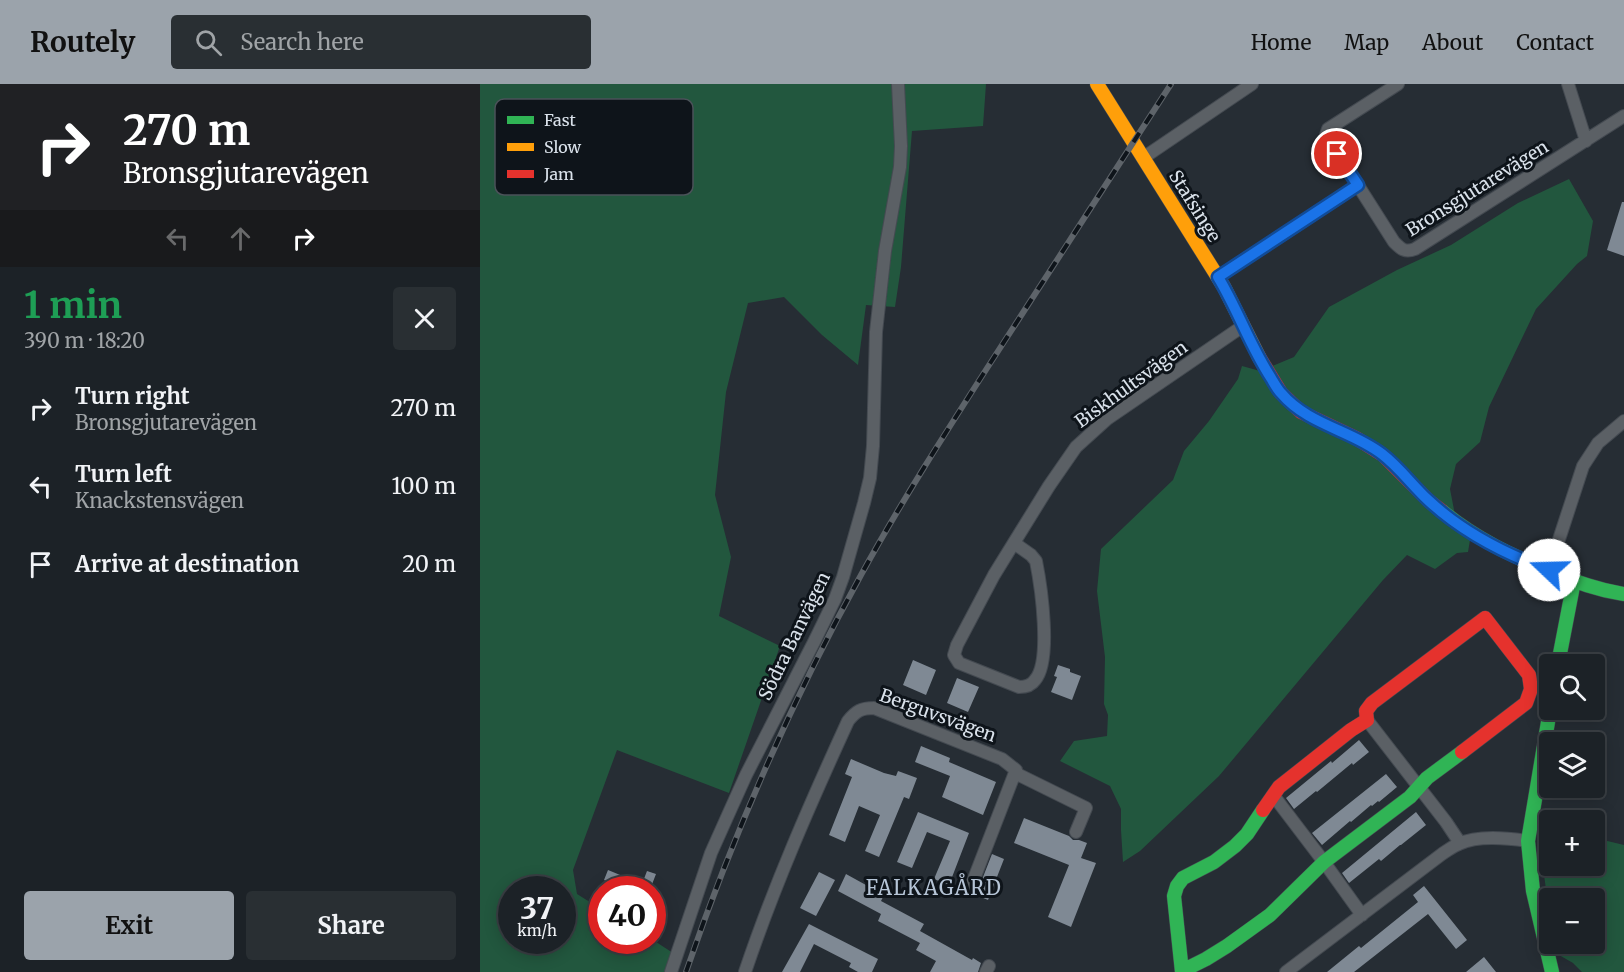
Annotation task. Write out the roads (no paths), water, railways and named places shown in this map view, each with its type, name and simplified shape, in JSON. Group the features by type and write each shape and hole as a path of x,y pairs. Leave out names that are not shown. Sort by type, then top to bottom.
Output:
{"street":[{"name":"Södra Banvägen","path":"670,972 711,853 746,774 835,598 864,503 870,478 873,446 876,332 885,251 900,167 898,84"},
{"name":"Stafsinge","path":"1096,84 1218,277 1253,348 1281,393 1301,412 1356,438 1383,455 1429,501 1483,541 1526,562 1599,590 1624,594"},
{"path":"1143,158 1252,84"},
{"path":"1218,277 1358,185 1326,133 1328,129 1398,84"},
{"path":"1568,84 1586,141"},
{"name":"Bronsgjutarevägen","path":"1358,185 1394,242 1404,251 1409,251 1624,116"},
{"name":"Biskhultsvägen","path":"1014,543 1036,561 1040,584 1044,658 1036,680 1027,687 1019,687 959,663 954,655 994,574 1063,465 1076,447 1107,419 1243,326"},
{"path":"1549,570 1583,466 1598,443 1624,421"},
{"path":"1560,654 1574,580"},
{"path":"1367,720 1278,786 1247,834 1235,846 1214,862 1183,878 1177,886 1174,896 1182,972 1227,946 1270,915 1324,862 1410,797 1419,787 1427,778 1526,703 1531,694 1532,681 1485,618 1372,704 1366,711 1367,720 1419,787 1446,822 1460,843"},
{"name":"Berguvsvägen","path":"745,972 761,923 800,827 848,721 856,711 874,708 903,719 1002,759 1016,770 1014,773"},
{"path":"1548,720 1528,841 1528,859 1534,899 1552,972"},
{"path":"970,889 1014,773 1086,808 1076,832"},
{"path":"1272,795 1362,915"},
{"path":"1286,972 1442,854 1460,843 1499,838 1528,841"}],"railway":[{"path":"686,972 723,870 787,720 861,575 941,441 1171,84"}],"district":[{"name":"FALKAGÅRD","path":"934,887"}]}
